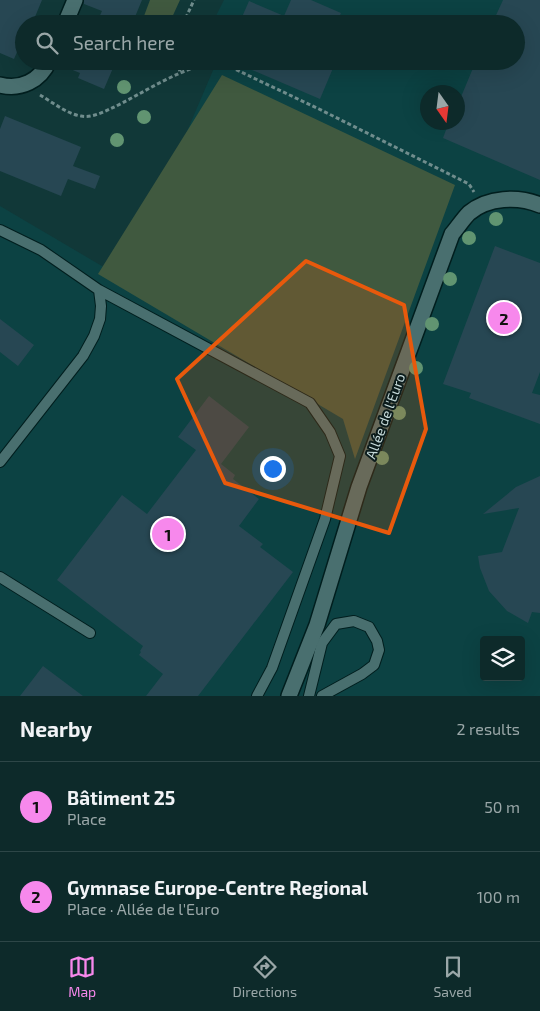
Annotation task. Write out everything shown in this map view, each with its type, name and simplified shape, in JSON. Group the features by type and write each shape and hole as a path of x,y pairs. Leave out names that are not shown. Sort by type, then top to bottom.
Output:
{"street":[{"path":"69,15 75,0"},
{"path":"0,85 7,87 24,85 35,79 44,70"},
{"name":"Allée de l'Euro","path":"289,696 317,625 360,487 452,234 471,212 481,206 512,198 540,204"}],"lane":[{"path":"0,230 41,250 99,290 310,404 330,432 340,456 325,519 272,668 257,696"},
{"path":"0,462 83,356 94,336 100,319 99,290"},
{"path":"0,577 90,633"},
{"path":"308,696 322,643 336,624 354,621 369,627 377,641 379,650 374,665 362,674 322,696"}],"path":[{"path":"187,15 194,0"},
{"path":"24,85 74,114 89,117 189,70"},
{"path":"237,70 320,108 469,184 481,206"}],"highlighted area":[{"path":"306,261 404,305 426,429 389,533 225,483 177,379"}],"shaded area":[{"path":"224,0 540,0 540,696 0,696 0,206 124,279 213,70 525,70 525,15 216,15"}],"green space":[{"path":"150,0 180,0 173,15 144,15"},
{"path":"222,75 455,185 355,459 343,419 98,274"}],"building":[{"path":"0,0 42,0 36,15 15,15 14,59 0,53"},
{"path":"84,0 142,0 136,15 100,15 102,11 84,4"},
{"path":"291,0 311,0 341,13 340,15 284,15"},
{"path":"503,0 540,0 540,180 443,138 446,130 465,130 465,87 472,70 525,70 525,15 496,15"},
{"path":"249,1 282,15 243,15"},
{"path":"73,70 112,70 104,89 78,78 80,73"},
{"path":"252,70 332,70 320,99"},
{"path":"5,116 81,147 73,166 100,176 95,189 68,179 61,196 0,171 0,129"},
{"path":"495,246 540,263 540,372 532,393 540,395 540,424 469,398 471,393 443,384"},
{"path":"0,319 34,345 18,366 0,352"},
{"path":"209,396 249,427 221,464 235,475 233,479 259,499 239,526 263,544 260,547 293,572 198,696 146,696 163,674 139,655 143,646 57,580 122,495 147,514 196,450 178,437"},
{"path":"540,476 540,613 532,612 528,623 507,611 489,591 480,568 478,556 502,552 519,508 483,514 516,487"},
{"path":"43,666 83,696 20,696"}],"place":[{"name":"Gymnase Europe-Centre Regional","path":"504,318"},
{"name":"Bâtiment 25","path":"168,534"}]}
